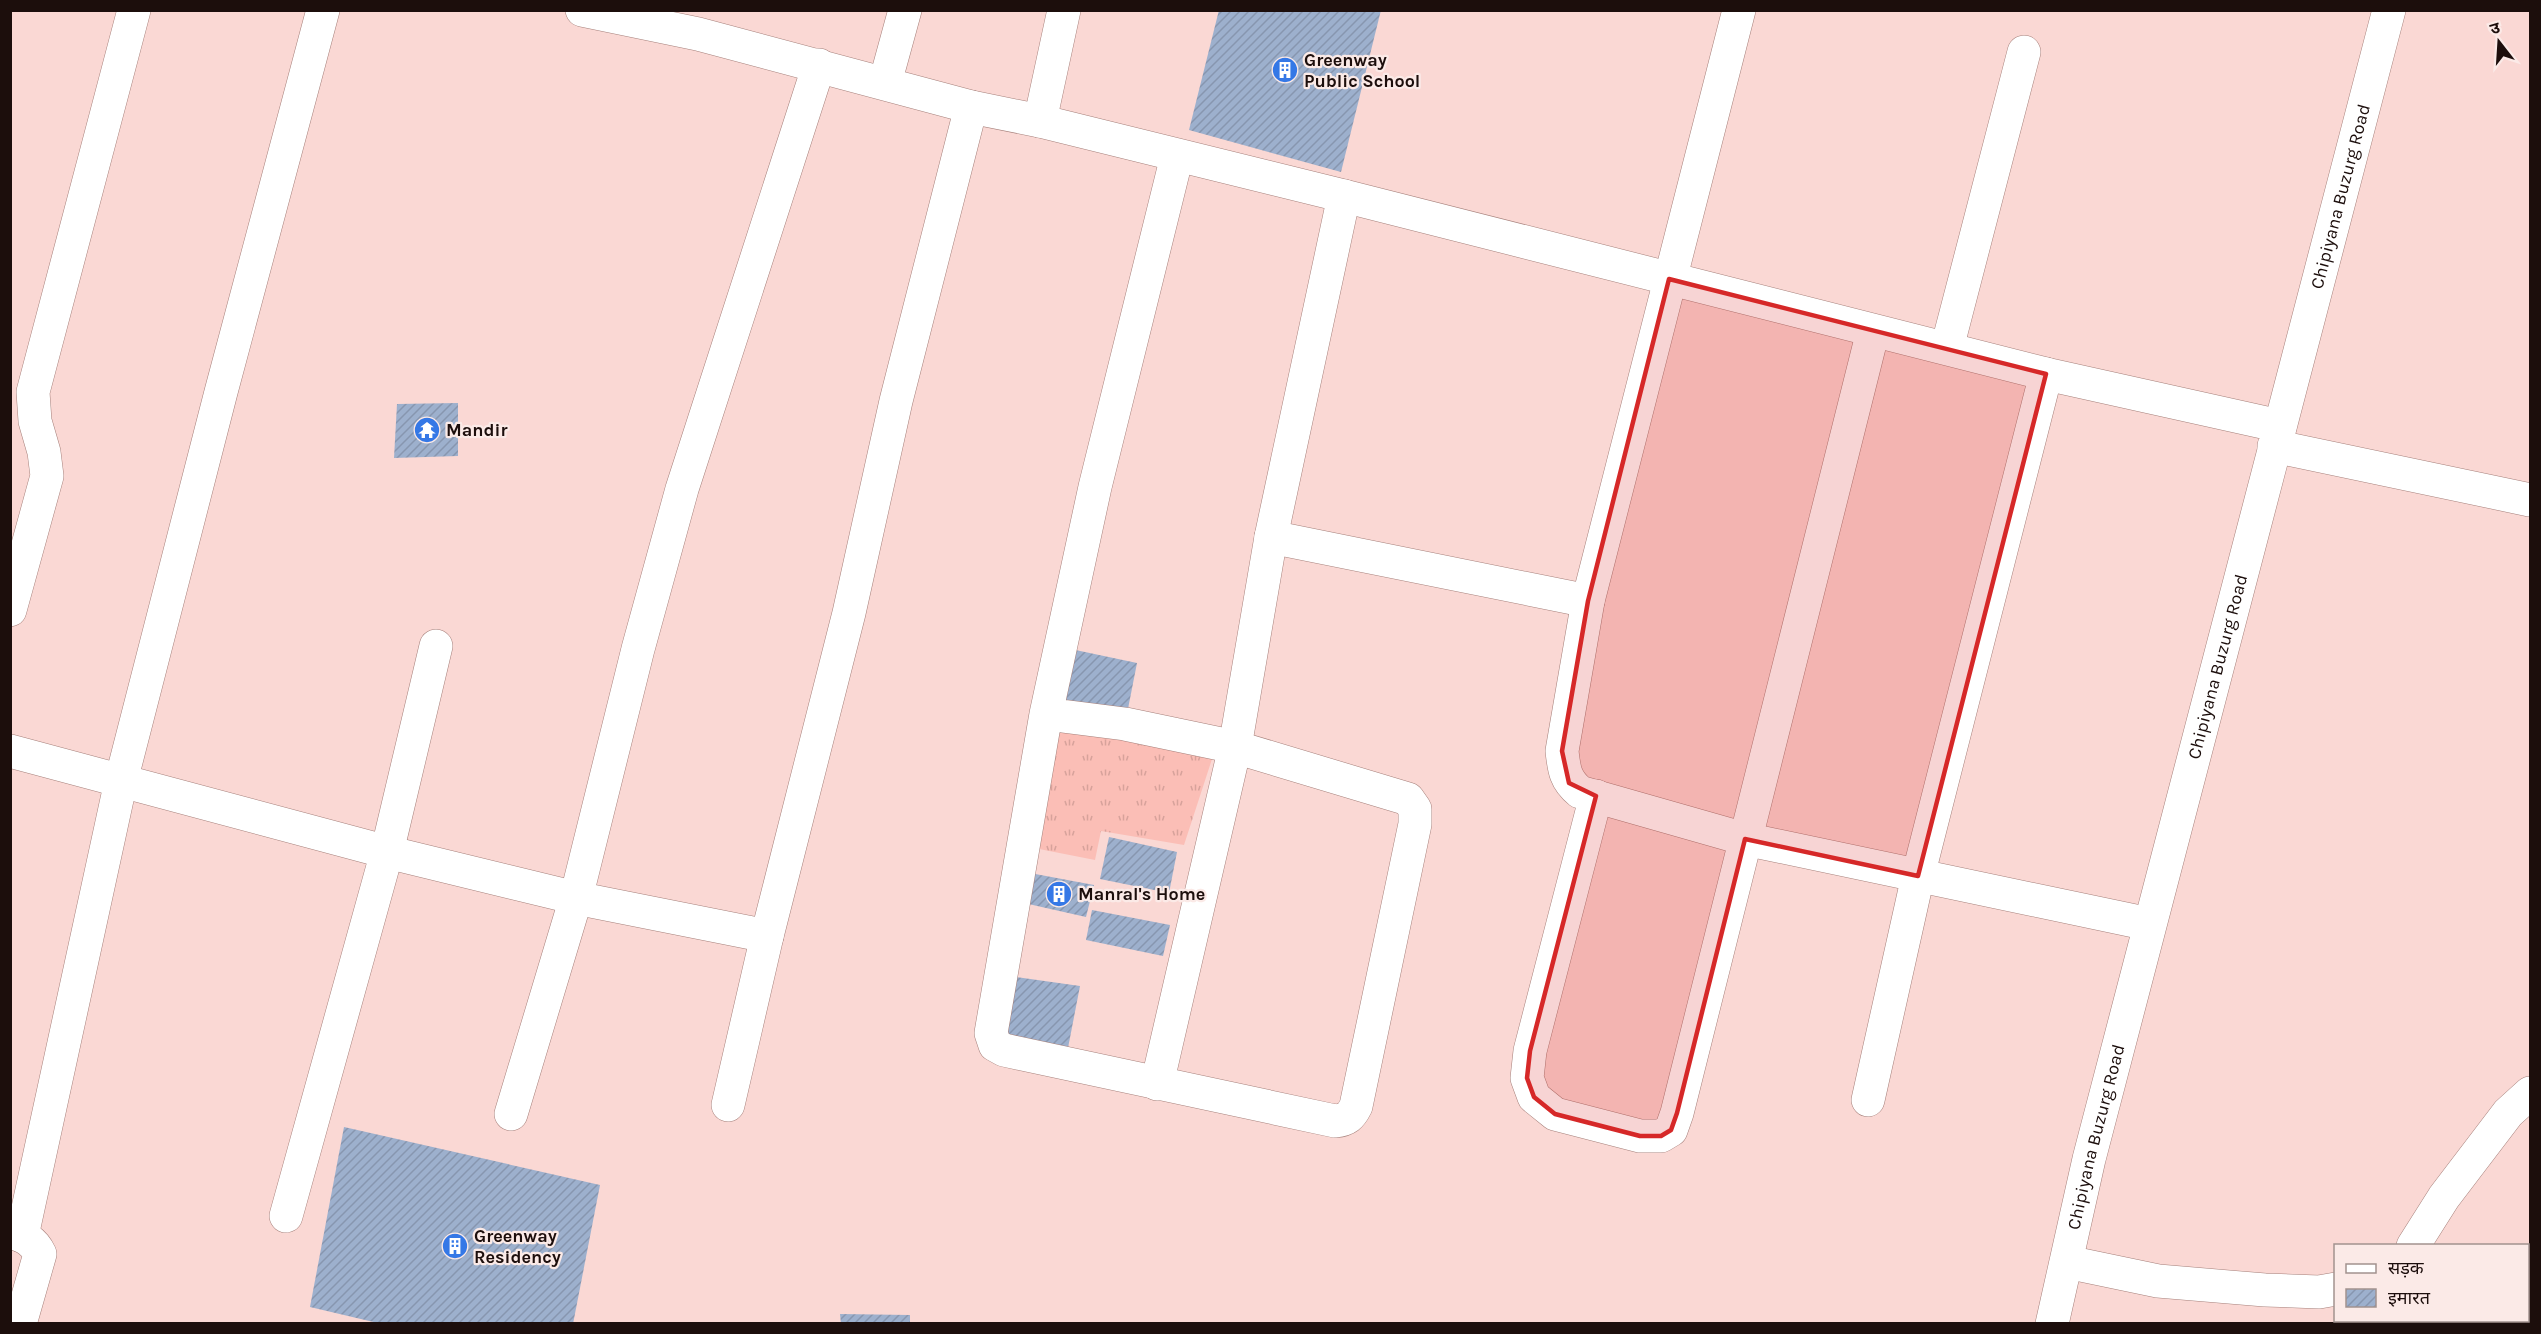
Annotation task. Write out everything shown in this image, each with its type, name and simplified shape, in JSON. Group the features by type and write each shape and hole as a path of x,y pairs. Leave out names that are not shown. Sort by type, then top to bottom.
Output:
{"street":[{"path":"10,610 47,476 44,452 35,421 33,392 134,10"},
{"path":"20,1323 40,1254 36,1245 16,1234 121,781 220,392 323,10"},
{"path":"582,10 701,22 819,65 971,107 1040,121 1344,196 1947,348 2277,436 2530,500"},
{"path":"885,82 905,10"},
{"path":"1040,121 1064,10"},
{"path":"1739,10 1588,601 1562,751 1564,770 1569,783 1580,792 1745,839 2150,924"},
{"name":"Chipiyana Buzurg Road","path":"2052,1323 2089,1159 2389,10"},
{"path":"1947,348 2024,52"},
{"path":"511,1114 576,898 638,649 682,489 819,65"},
{"path":"728,1105 766,936 849,613 896,401 971,107"},
{"path":"1046,714 1125,724 1235,747 1408,799 1415,809 1415,824 1356,1106 1352,1116 1335,1121 1004,1050 995,1045 991,1034 1046,714 1095,487 1177,156"},
{"path":"1156,1084 1235,747 1271,537 1344,196"},
{"path":"1596,796 1530,1051 1527,1078 1534,1097 1555,1114 1640,1136 1660,1136 1671,1130 1873,331"},
{"path":"1868,1100 1918,876 2046,374"},
{"path":"1271,537 1588,601"},
{"path":"286,1216 387,852 436,646"},
{"path":"10,751 387,852 576,898 766,936"},
{"path":"2414,1244 2445,1197 2508,1113 2530,1093"},
{"path":"2067,1262 2158,1281 2265,1290 2319,1292 2334,1289"}],"highlighted area":[{"path":"1669,279 2046,374 1918,876 1745,839 1677,1113 1671,1130 1661,1136 1640,1136 1555,1114 1534,1097 1527,1078 1530,1051 1596,796 1569,783 1562,751 1588,601"}],"green space":[{"path":"1051,725 1213,756 1184,845 1101,831 1095,860 1034,848"}],"building":[{"name":"Greenway Public School","path":"1219,10 1381,10 1341,172 1189,130"},
{"name":"Mandir","path":"458,403 458,456 394,458 397,404"},
{"path":"1066,648 1137,663 1125,724 1053,710"},
{"path":"1109,837 1177,852 1169,893 1100,879"},
{"name":"Manral's Home","path":"1030,873 1094,885 1086,917 1024,903"},
{"path":"1092,910 1170,925 1163,956 1086,940"},
{"path":"1001,975 1080,986 1068,1048 991,1033"},
{"name":"Greenway Residency","path":"344,1127 600,1185 573,1324 382,1324 310,1307"},
{"path":"840,1314 910,1315 910,1324 841,1324"}],"place":[{"name":"Greenway Public School","path":"1285,70"},
{"name":"Mandir","path":"427,430"},
{"name":"Manral's Home","path":"1059,894"},
{"name":"Greenway Residency","path":"455,1246"}]}
